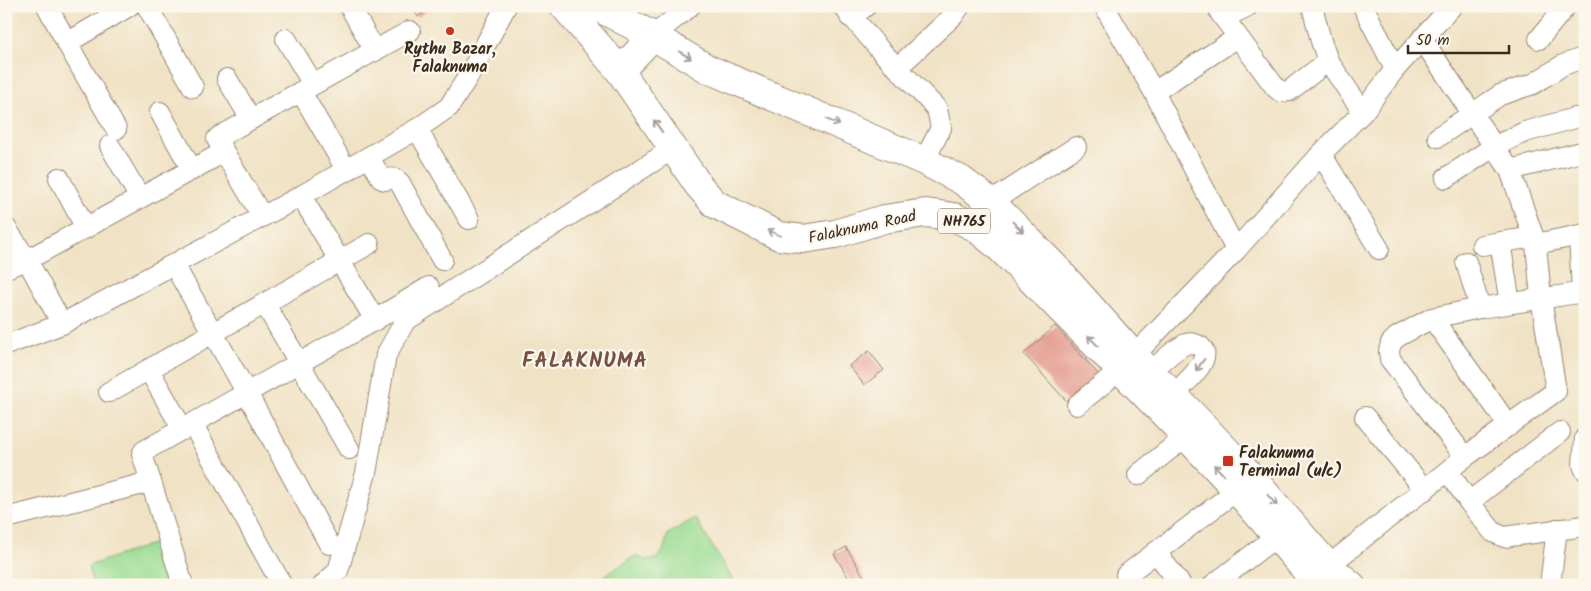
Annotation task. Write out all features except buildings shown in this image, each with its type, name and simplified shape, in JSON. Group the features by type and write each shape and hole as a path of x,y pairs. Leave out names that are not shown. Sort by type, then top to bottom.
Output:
{"highway":[{"name":"Falaknuma Road","path":"564,6 620,71 699,186 714,204 779,236 804,239 835,234 884,219 926,213 954,216 975,227 1135,366 1174,395 1246,471 1316,578"},
{"name":"Falaknuma Road","path":"596,6 654,36 708,69 924,161 961,180 991,202 1054,266 1135,366 1186,436 1237,490 1276,536 1316,578 1351,585"},
{"path":"620,71 654,36"}],"street":[{"path":"47,6 67,43 140,198"},
{"path":"67,43 129,6"},
{"path":"147,6 192,86"},
{"path":"350,6 376,51"},
{"path":"6,345 62,324 347,171 417,129 448,107 471,72 506,6"},
{"path":"654,36 690,6"},
{"path":"898,67 953,16 960,6"},
{"path":"1104,6 1154,92 1236,250"},
{"path":"1248,6 1222,15 1275,87 1281,92 1289,91 1328,61"},
{"path":"1312,6 1328,61 1363,112"},
{"path":"1363,6 1396,69"},
{"path":"1135,366 1321,154 1363,112 1396,69 1452,6"},
{"path":"1539,39 1566,6"},
{"path":"853,10 898,67 937,109 941,128 924,161"},
{"path":"262,216 218,142 219,137 410,31"},
{"path":"1154,92 1238,37"},
{"path":"286,39 347,171"},
{"path":"1316,578 1466,457 1556,391 1541,298 1535,241 1510,170 1422,39"},
{"path":"1438,137 1500,96 1533,84 1563,65 1585,57"},
{"path":"227,79 251,119"},
{"path":"160,112 192,170"},
{"path":"1446,178 1495,146 1525,132 1575,118"},
{"path":"417,129 470,219"},
{"path":"991,202 1076,147"},
{"path":"323,585 338,571 366,473 386,355 405,321 674,148"},
{"path":"6,268 27,260 224,152"},
{"path":"1510,170 1582,152"},
{"path":"1321,154 1379,249"},
{"path":"369,158 382,179 396,179 400,183 442,260"},
{"path":"58,178 86,228"},
{"path":"301,196 375,320"},
{"path":"6,228 27,260 62,324"},
{"path":"1466,457 1390,359 1391,343 1432,318 1480,308 1583,292 1582,235 1491,244 1510,303"},
{"path":"109,392 369,244"},
{"path":"1466,262 1480,308"},
{"path":"174,264 329,544"},
{"path":"184,585 143,453 429,287"},
{"path":"265,304 349,449"},
{"path":"1432,318 1509,426"},
{"path":"1077,405 1135,366 1188,343 1193,343 1203,349 1205,355 1203,362 1174,395"},
{"path":"148,370 188,427 282,585"},
{"path":"1365,417 1425,490"},
{"path":"1469,502 1560,432"},
{"path":"1138,475 1186,436"},
{"path":"1585,438 1583,465 1585,470"},
{"path":"1448,472 1493,532 1504,537 1585,526"},
{"path":"6,518 151,482"},
{"path":"1126,574 1237,490"},
{"path":"1550,585 1557,529"},
{"path":"1213,585 1276,536"},
{"path":"1156,552 1181,585"}],"green space":[{"path":"695,518 736,585 609,585 604,576 635,556 646,560 657,559 663,551 668,534"},
{"path":"158,542 166,585 93,585 88,566"}],"place":[{"name":"Rythu Bazar, Falaknuma","path":"450,31"},
{"name":"Falaknuma Terminal (u/c)","path":"1228,461"}],"district":[{"name":"FALAKNUMA","path":"585,360"}]}
